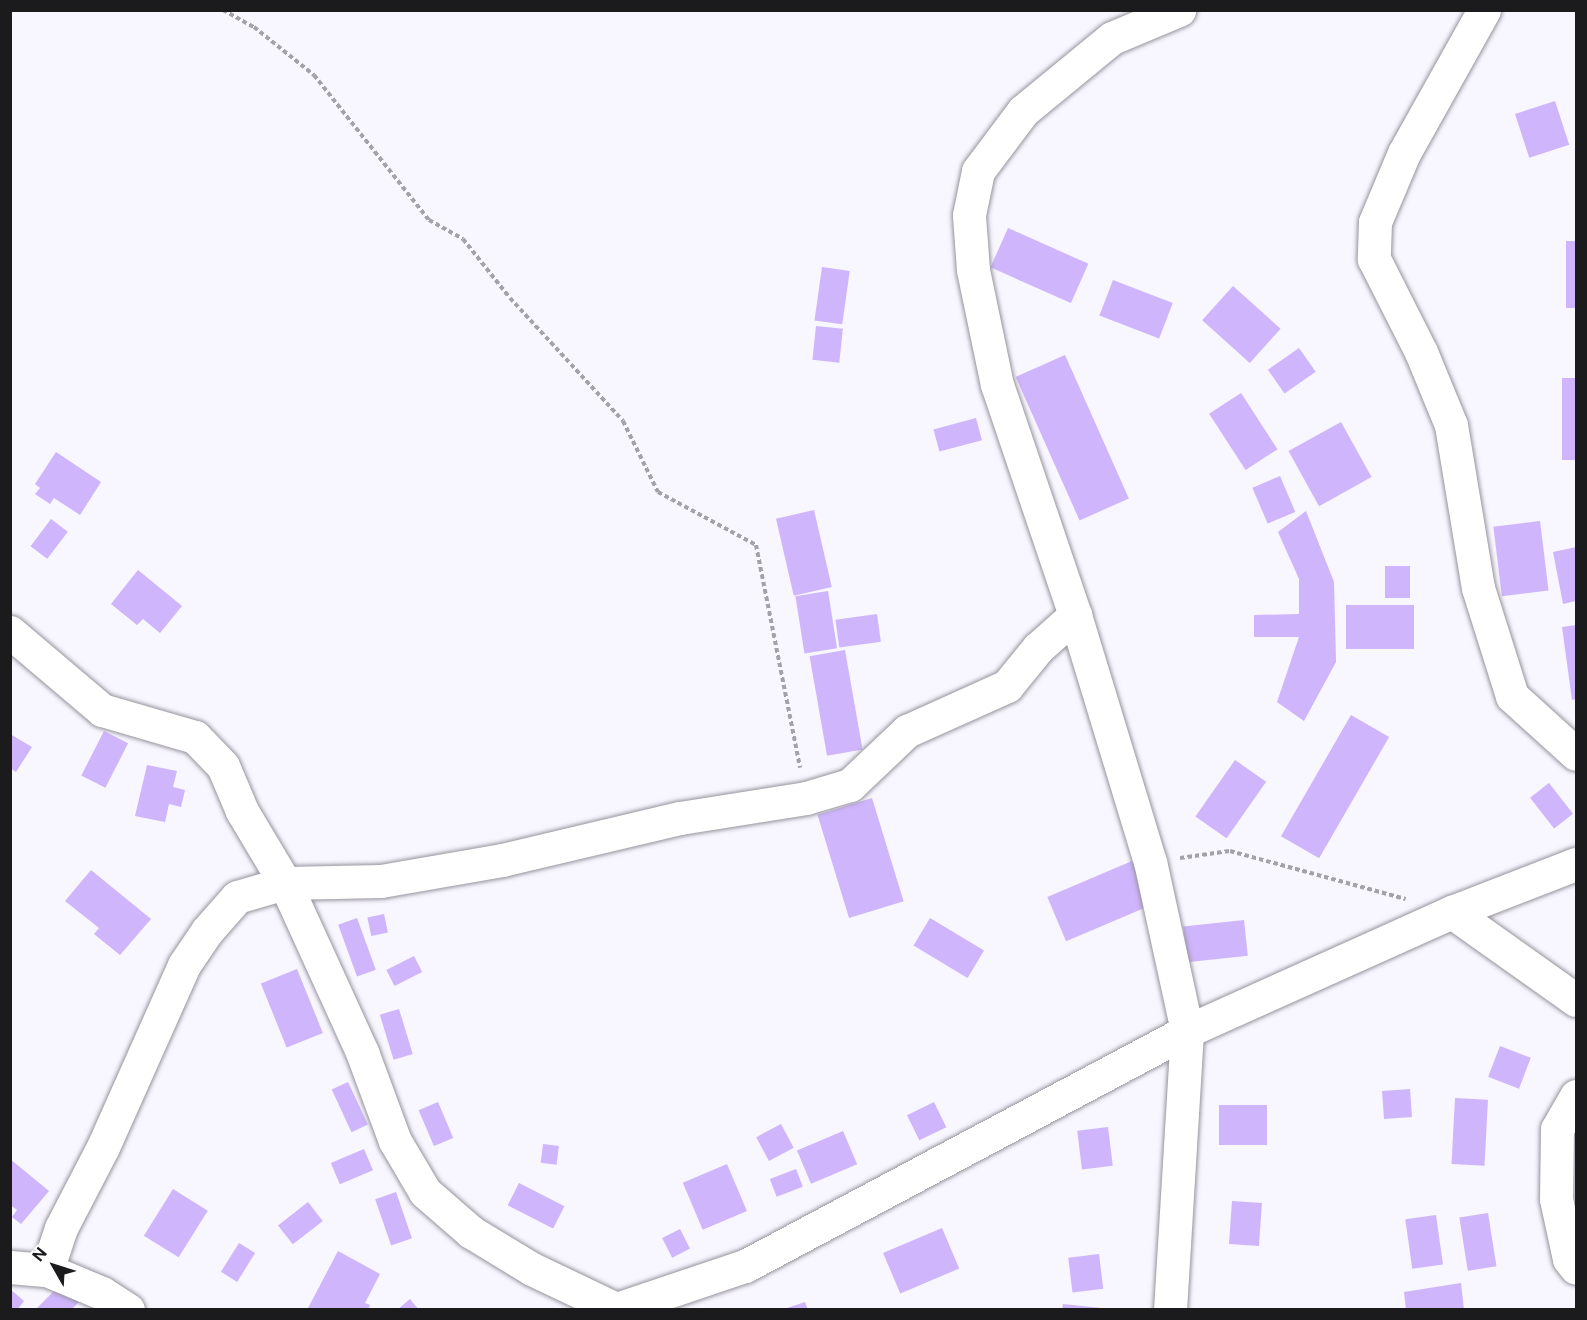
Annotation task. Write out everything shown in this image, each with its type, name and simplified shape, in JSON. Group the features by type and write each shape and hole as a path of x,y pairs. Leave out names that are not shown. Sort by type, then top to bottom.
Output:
{"street":[{"path":"1170,1310 1187,1031 1150,862 1075,615 998,385 973,270 969,215 978,171 1023,111 1112,38 1179,10"},
{"path":"1484,10 1404,153 1375,222 1374,259 1421,352 1451,425 1478,588 1512,696 1576,754"},
{"path":"47,1270 61,1228 112,1128 184,965 207,931 237,897 285,883 381,881 502,860 680,818 806,798 850,786 908,731 1007,686 1038,648 1075,615"},
{"path":"10,632 102,710 195,736 223,766 242,811 285,883 362,1052 395,1141 425,1192 471,1232 532,1269 617,1309 745,1266 1187,1031 1452,912 1576,864"},
{"path":"1452,912 1576,1000"},
{"path":"1576,1096 1557,1129 1556,1199 1569,1259 1576,1268"},
{"path":"10,1267 47,1270 102,1293 128,1310"}],"path":[{"path":"223,10 254,27 314,75 429,220 463,239 510,297 623,421 658,492 756,545 806,798"},
{"path":"1150,862 1230,851 1452,912"}],"building":[{"path":"1555,101 1569,145 1529,158 1515,114"},
{"path":"1008,228 1088,264 1071,303 991,267"},
{"path":"1566,241 1576,241 1576,308 1566,308"},
{"path":"822,267 850,271 842,324 814,320"},
{"path":"1113,280 1173,303 1159,338 1099,315"},
{"path":"1233,286 1281,329 1250,363 1202,320"},
{"path":"816,326 843,329 839,363 812,360"},
{"path":"1299,348 1316,372 1285,394 1268,370"},
{"path":"1065,355 1129,498 1080,520 1016,377"},
{"path":"1562,378 1576,378 1576,460 1562,460"},
{"path":"1241,393 1277,449 1246,470 1209,414"},
{"path":"976,418 982,440 939,452 933,429"},
{"path":"1341,422 1372,477 1319,506 1289,451"},
{"path":"56,452 101,482 80,515 54,498 50,504 35,494 40,488 35,484"},
{"path":"1280,476 1295,512 1268,524 1252,488"},
{"path":"814,510 832,587 794,596 776,519"},
{"path":"1306,511 1334,582 1336,662 1304,721 1277,702 1299,637 1254,637 1254,615 1299,614 1299,579 1278,532"},
{"path":"51,519 68,532 47,559 31,546"},
{"path":"1540,521 1549,590 1502,596 1493,527"},
{"path":"1576,547 1576,601 1563,604 1553,552"},
{"path":"1385,566 1410,566 1410,598 1385,598"},
{"path":"138,570 182,606 160,633 143,619 137,625 111,604"},
{"path":"828,591 837,648 804,653 795,596"},
{"path":"1346,605 1414,605 1414,649 1346,649"},
{"path":"877,614 881,642 839,648 835,620"},
{"path":"1576,625 1576,699 1572,700 1562,627"},
{"path":"845,650 863,749 827,756 810,656"},
{"path":"1351,715 1389,737 1319,858 1281,836"},
{"path":"104,731 128,743 105,788 81,776"},
{"path":"10,734 32,747 16,772 10,768"},
{"path":"1235,760 1266,782 1227,838 1195,817"},
{"path":"147,765 177,771 173,787 185,790 181,807 169,804 165,822 135,816"},
{"path":"1549,783 1573,814 1554,829 1530,798"},
{"path":"872,798 904,901 849,918 817,815"},
{"path":"1132,861 1151,905 1066,941 1047,897"},
{"path":"91,870 151,919 120,955 94,934 99,928 65,901"},
{"path":"384,914 388,933 371,936 367,918"},
{"path":"357,918 376,970 357,977 338,925"},
{"path":"930,918 984,950 968,978 914,945"},
{"path":"1244,920 1248,956 1187,962 1183,926"},
{"path":"414,956 422,972 395,986 386,970"},
{"path":"297,969 323,1033 287,1048 261,984"},
{"path":"399,1009 413,1054 394,1060 380,1015"},
{"path":"1500,1046 1531,1058 1519,1089 1488,1077"},
{"path":"348,1082 368,1125 352,1132 332,1090"},
{"path":"1410,1089 1412,1117 1384,1119 1382,1091"},
{"path":"1455,1098 1488,1100 1485,1166 1452,1164"},
{"path":"438,1102 453,1138 434,1146 419,1110"},
{"path":"934,1102 946,1127 919,1140 907,1115"},
{"path":"1219,1105 1267,1105 1267,1145 1219,1145"},
{"path":"781,1124 794,1148 769,1161 756,1137"},
{"path":"1108,1127 1113,1166 1082,1169 1077,1131"},
{"path":"843,1131 857,1164 811,1184 797,1151"},
{"path":"543,1144 559,1146 557,1165 541,1163"},
{"path":"364,1149 373,1170 340,1184 331,1163"},
{"path":"10,1159 49,1191 21,1224 12,1217 17,1210 10,1205"},
{"path":"727,1164 747,1211 703,1230 683,1183"},
{"path":"796,1169 803,1187 777,1197 770,1179"},
{"path":"519,1183 564,1206 553,1228 508,1205"},
{"path":"173,1189 208,1211 179,1257 144,1236"},
{"path":"396,1192 412,1238 391,1245 375,1199"},
{"path":"1232,1201 1262,1203 1259,1246 1229,1244"},
{"path":"308,1202 323,1221 293,1244 278,1225"},
{"path":"1488,1213 1496,1266 1468,1271 1459,1218"},
{"path":"1436,1215 1443,1265 1412,1269 1405,1219"},
{"path":"942,1228 959,1269 900,1294 883,1253"},
{"path":"680,1229 690,1249 672,1258 662,1238"},
{"path":"239,1243 255,1253 237,1282 221,1272"},
{"path":"338,1251 380,1274 365,1303 370,1305 368,1310 307,1310"},
{"path":"1099,1254 1103,1289 1072,1293 1068,1258"},
{"path":"1461,1283 1464,1310 1406,1310 1404,1292"},
{"path":"61,1284 79,1302 71,1310 35,1310"},
{"path":"10,1289 24,1301 17,1310 10,1310"},
{"path":"410,1299 419,1310 397,1310"},
{"path":"805,1302 808,1310 784,1310 784,1309"},
{"path":"1063,1304 1101,1308 1101,1310 1062,1310"}]}
